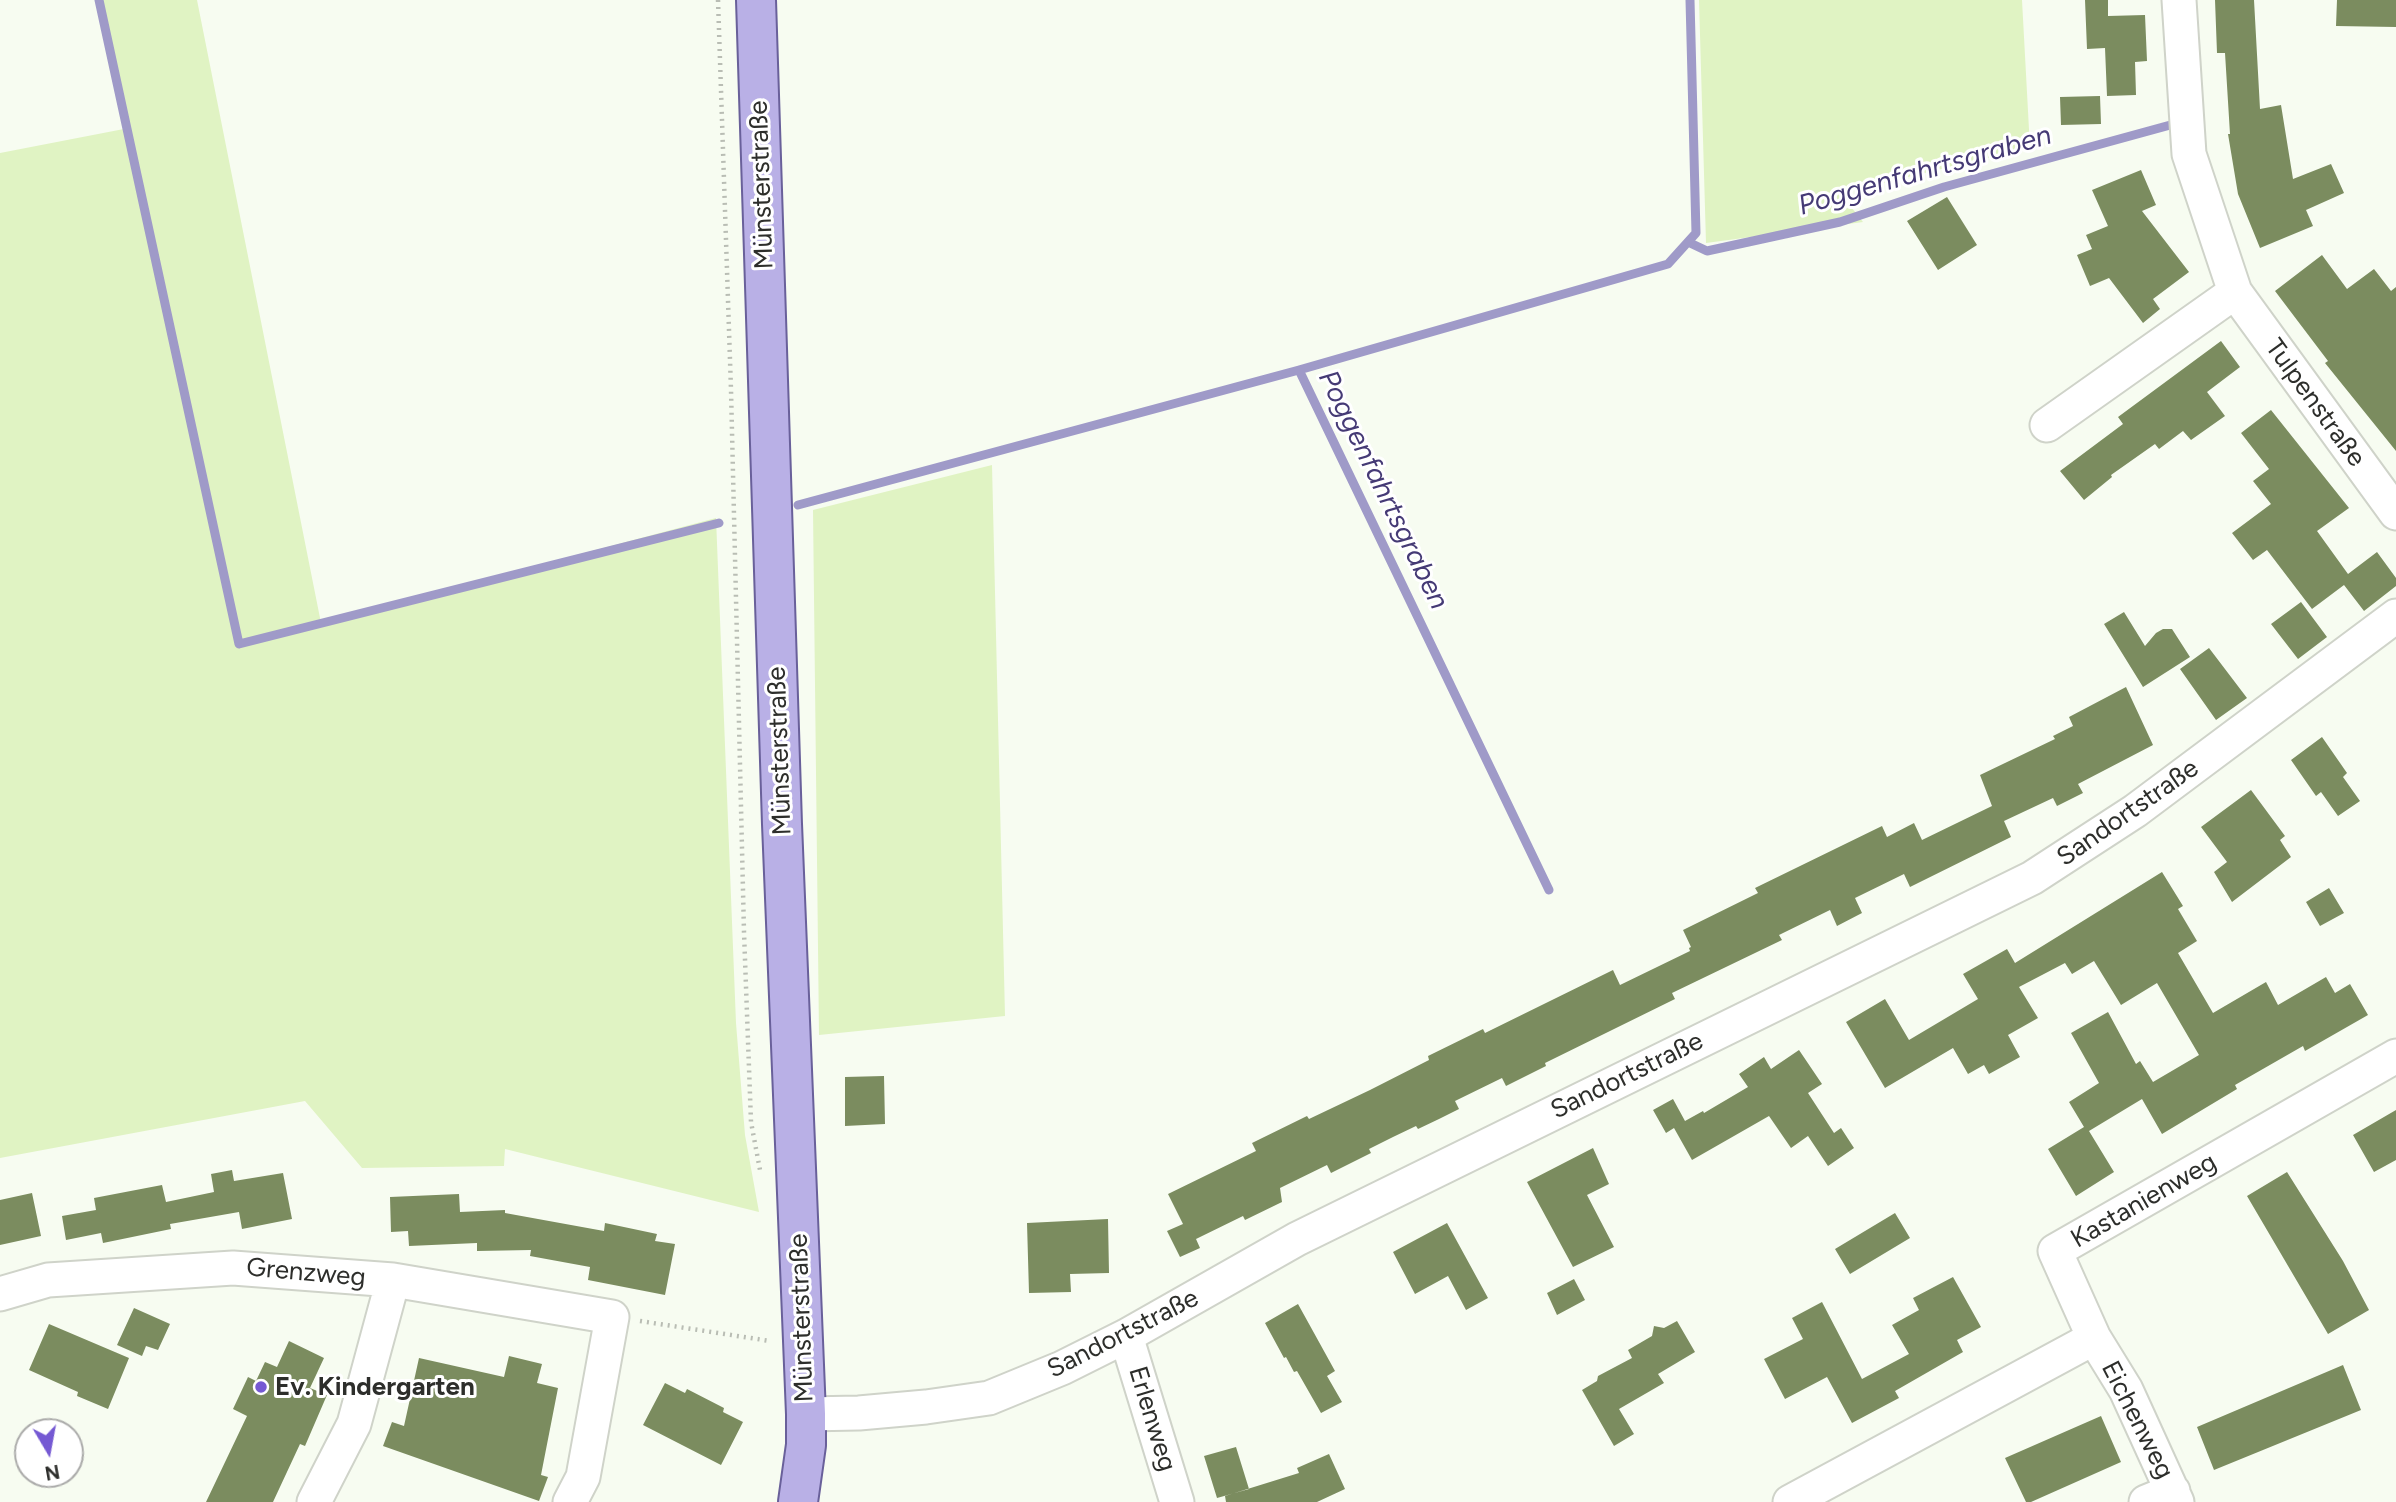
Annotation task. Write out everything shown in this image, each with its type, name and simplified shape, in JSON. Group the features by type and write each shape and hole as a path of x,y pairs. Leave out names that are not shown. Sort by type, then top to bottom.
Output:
{"main road":[{"name":"Münsterstraße","path":"756,0 781,810 806,1413 806,1445 798,1502"}],"street":[{"name":"Tulpenstraße","path":"2179,0 2189,154 2235,292 2396,513"},
{"path":"2048,425 2235,292"},
{"name":"Sandortstraße","path":"806,1413 859,1413 989,1398 1062,1368 1126,1336 1297,1239 2032,878 2135,811 2396,616"},
{"name":"Kastanienweg","path":"2094,1338 2055,1251 2396,1056"},
{"name":"Grenzweg","path":"0,1294 48,1280 233,1268 393,1280 612,1317"},
{"path":"314,1502 354,1424 393,1280"},
{"path":"570,1502 583,1477 612,1317"},
{"name":"Erlenweg","path":"1126,1336 1177,1502"},
{"path":"1790,1502 2094,1338"},
{"name":"Eichenweg","path":"2094,1338 2126,1390 2165,1498"}],"path":[{"path":"612,1317 773,1341"}],"green space":[{"path":"102,0 197,0 321,623 716,518 736,1023 745,1135 759,1212 505,1149 504,1166 362,1168 305,1101 0,1158 0,153 129,128"},
{"path":"1699,0 2022,0 2030,148 1840,193 1863,222 1706,243"},
{"path":"992,465 1005,1016 819,1035 813,510"}],"building":[{"path":"2085,0 2108,0 2108,16 2145,15 2147,61 2135,62 2136,95 2107,96 2105,48 2087,49"},
{"path":"2215,0 2254,0 2260,109 2281,105 2293,179 2331,164 2344,193 2306,210 2313,226 2260,248 2238,194 2228,134 2225,53 2217,53"},
{"path":"2337,0 2396,0 2396,27 2336,26"},
{"path":"2100,96 2101,124 2061,125 2060,97"},
{"path":"2141,170 2156,205 2142,211 2189,272 2153,299 2160,309 2143,323 2109,278 2090,286 2077,255 2092,249 2086,235 2108,226 2092,190"},
{"path":"1947,197 1977,245 1938,270 1907,221"},
{"path":"2322,255 2347,289 2374,269 2391,291 2396,287 2396,451 2325,363 2328,361 2275,291"},
{"path":"2221,341 2240,367 2207,392 2225,416 2191,440 2183,431 2159,449 2155,444 2111,475 2112,477 2084,500 2060,471 2123,424 2118,417"},
{"path":"2271,410 2349,508 2317,531 2348,574 2377,552 2396,578 2396,586 2364,611 2344,585 2312,609 2267,550 2253,560 2232,533 2271,504 2253,481 2269,469 2241,433"},
{"path":"2301,602 2327,637 2298,659 2271,624"},
{"path":"2124,612 2145,646 2156,633 2163,629 2172,629 2190,657 2143,687 2104,624"},
{"path":"2209,648 2247,698 2216,720 2180,669"},
{"path":"2126,687 2153,745 2078,784 2083,793 2057,806 2053,798 2004,821 2011,837 1910,887 1904,874 1855,898 1862,913 1837,926 1830,910 1779,935 1782,940 1672,993 1675,999 1545,1063 1546,1066 1506,1086 1502,1078 1455,1101 1459,1109 1369,1149 1371,1153 1331,1173 1327,1165 1280,1188 1282,1202 1245,1220 1243,1216 1196,1239 1200,1248 1180,1257 1167,1231 1183,1224 1168,1194 1256,1151 1252,1143 1370,1090 1429,1060 1428,1056 1483,1029 1485,1033 1613,970 1620,985 1690,951 1691,947 1683,930 1758,893 1755,888 1882,826 1887,837 1914,823 1922,840 1992,806 1980,775 2055,739 2053,736 2073,726 2069,717"},
{"path":"2322,737 2347,773 2343,777 2360,801 2338,816 2321,792 2316,796 2291,760"},
{"path":"2251,790 2285,836 2280,840 2291,857 2232,902 2214,872 2227,862 2201,827"},
{"path":"2162,872 2183,906 2178,909 2197,941 2178,953 2213,1013 2266,982 2278,1005 2326,977 2335,993 2350,984 2368,1015 2305,1051 2303,1046 2235,1085 2237,1089 2162,1134 2142,1099 2089,1131 2114,1172 2076,1196 2048,1149 2084,1127 2069,1102 2099,1083 2071,1033 2108,1012 2136,1064 2140,1061 2153,1082 2199,1055 2157,983 2121,1005 2094,961 2072,974 2065,963 2019,987 2038,1018 2008,1035 2020,1057 1989,1074 1984,1065 1968,1074 1953,1048 1885,1088 1846,1022 1885,999 1909,1040 1978,999 1963,974 2007,949 2015,963"},
{"path":"2329,888 2344,913 2320,926 2306,902"},
{"path":"1799,1050 1822,1084 1808,1093 1834,1133 1841,1128 1854,1148 1828,1166 1808,1136 1791,1148 1769,1116 1692,1160 1674,1128 1666,1133 1653,1110 1673,1099 1685,1121 1748,1087 1739,1074 1764,1057 1771,1069"},
{"path":"884,1076 885,1124 845,1126 845,1077"},
{"path":"2396,1110 2396,1160 2374,1172 2353,1135"},
{"path":"1593,1148 1609,1184 1587,1195 1614,1247 1573,1267 1527,1182"},
{"path":"232,1170 234,1181 283,1173 292,1219 242,1229 239,1212 170,1224 171,1229 103,1243 101,1233 66,1240 62,1216 96,1210 94,1198 162,1185 166,1202 214,1192 211,1174"},
{"path":"2287,1172 2343,1261 2369,1310 2328,1334 2247,1196"},
{"path":"32,1193 41,1236 0,1245 0,1200"},
{"path":"459,1194 460,1212 505,1210 505,1213 604,1231 605,1223 657,1234 655,1241 675,1244 665,1295 588,1280 590,1267 530,1256 531,1250 477,1251 477,1243 409,1246 408,1231 391,1232 390,1197"},
{"path":"1895,1213 1910,1238 1850,1274 1835,1249"},
{"path":"1108,1219 1109,1273 1070,1274 1071,1292 1029,1293 1027,1223"},
{"path":"1447,1223 1488,1298 1466,1310 1448,1276 1415,1294 1393,1252"},
{"path":"1953,1277 1981,1327 1957,1340 1963,1352 1895,1391 1899,1398 1852,1423 1827,1377 1785,1399 1764,1359 1803,1339 1792,1318 1822,1302 1862,1379 1909,1354 1892,1325 1919,1310 1913,1298"},
{"path":"1574,1279 1585,1300 1557,1315 1547,1293"},
{"path":"1298,1304 1335,1371 1327,1376 1342,1402 1321,1413 1297,1371 1294,1372 1286,1357 1284,1358 1265,1323"},
{"path":"134,1308 170,1324 158,1350 146,1346 142,1356 117,1345"},
{"path":"1677,1321 1695,1352 1658,1374 1664,1383 1619,1409 1634,1434 1614,1446 1582,1390 1597,1381 1598,1376 1632,1358 1628,1350 1652,1336 1654,1326 1664,1328"},
{"path":"49,1324 129,1358 108,1409 29,1370"},
{"path":"289,1341 324,1358 310,1388 327,1395 305,1446 300,1444 273,1502 206,1502 247,1416 233,1409 248,1377 256,1381 265,1362 277,1367"},
{"path":"509,1356 542,1364 537,1383 558,1388 541,1475 548,1477 539,1501 383,1446 392,1422 404,1426 419,1358 504,1377"},
{"path":"2343,1365 2361,1410 2214,1470 2197,1427"},
{"path":"665,1383 685,1393 687,1389 724,1408 723,1412 743,1422 721,1465 643,1425"},
{"path":"2101,1416 2121,1462 2026,1502 2005,1458"},
{"path":"1236,1447 1249,1489 1217,1498 1204,1456"},
{"path":"1329,1454 1345,1489 1317,1502 1226,1502 1225,1496 1299,1473 1297,1468"}],"waterway":[{"path":"99,0 239,644 719,523"},
{"name":"Poggenfahrtsgraben","path":"1549,890 1299,370 1668,264 1696,233 1690,0"},
{"name":"Poggenfahrtsgraben","path":"1688,242 1707,251 1840,222 1944,187 2174,124"},
{"path":"798,505 1299,370"}],"place":[{"name":"Ev. Kindergarten","path":"261,1387"}]}
